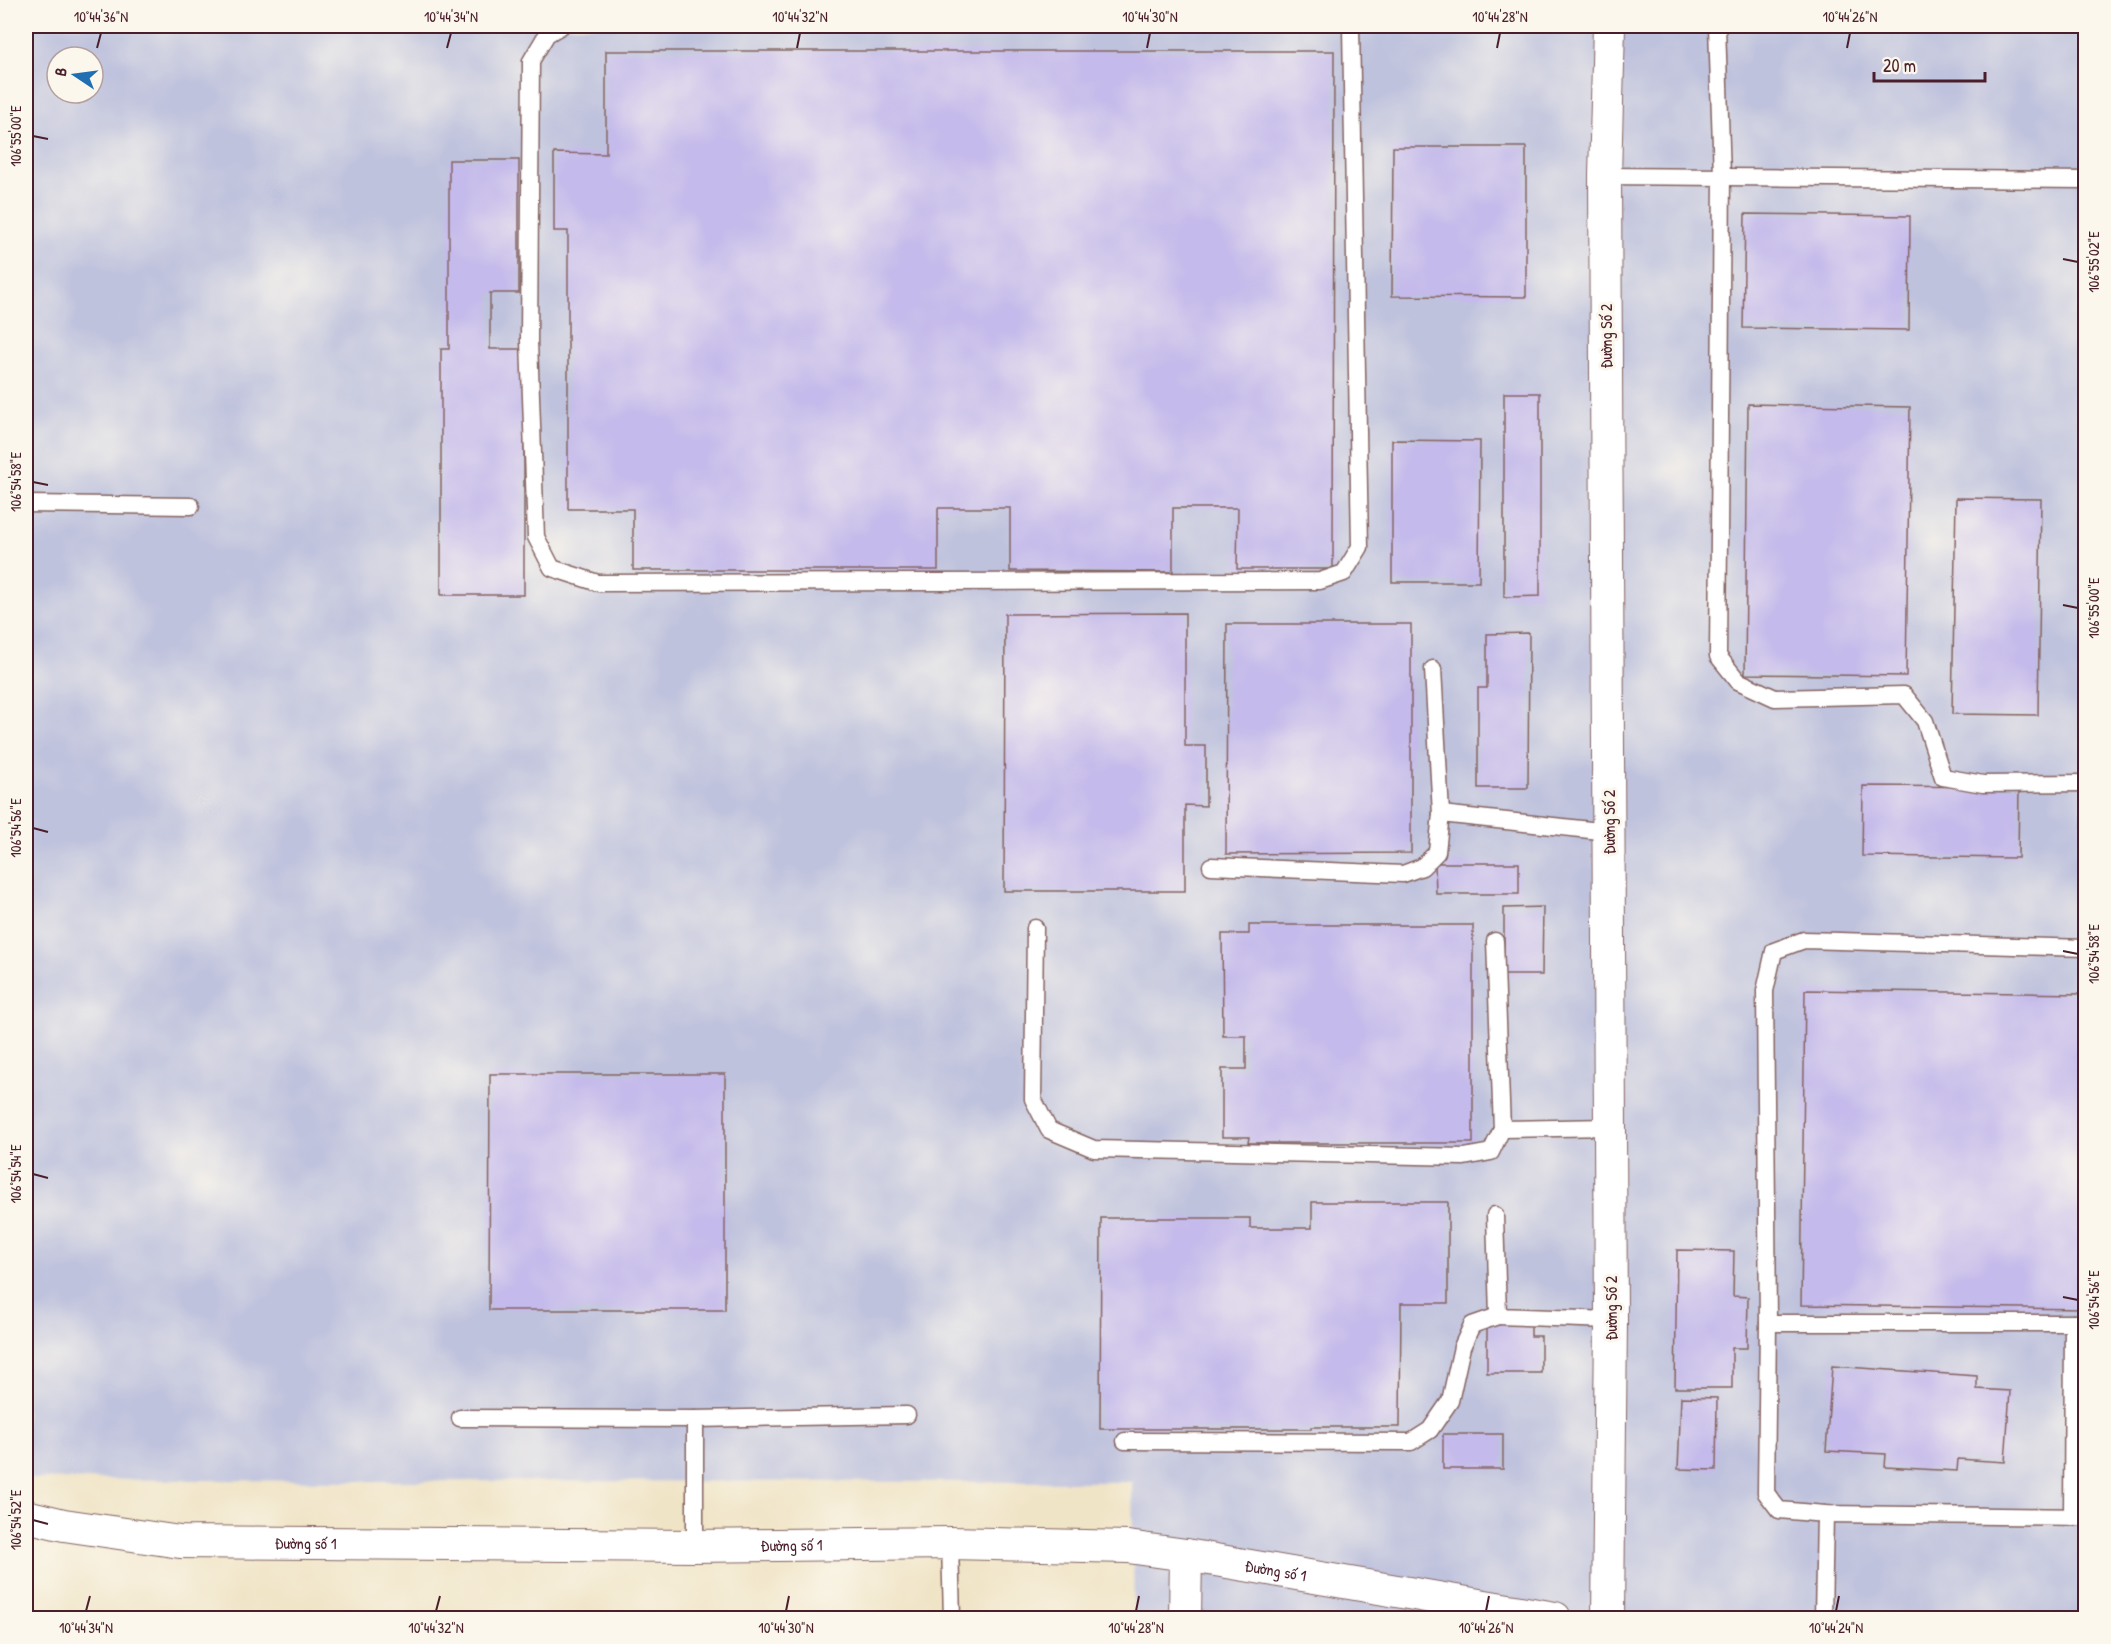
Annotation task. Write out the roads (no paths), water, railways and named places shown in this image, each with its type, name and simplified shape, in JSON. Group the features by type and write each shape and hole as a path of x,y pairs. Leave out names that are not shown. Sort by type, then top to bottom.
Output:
{"street":[{"name":"Đường Số 2","path":"1608,1618 1611,1320 1610,832 1605,176 1609,26"},
{"name":"Đường số 1","path":"26,1516 64,1525 180,1542 695,1546 950,1544 1128,1547 1555,1618"},
{"path":"1185,1618 1186,1555"}],"lane":[{"path":"561,26 547,33 531,62 529,341 536,537 552,568 598,583 622,583 1320,581 1344,573 1360,547 1351,26"},
{"path":"1717,26 1722,176 1718,656 1738,681 1775,698 1904,695 1925,721 1943,777 1983,784 2085,783"},
{"path":"1605,176 2085,180"},
{"path":"26,504 191,506"},
{"path":"1210,866 1403,874 1422,867 1437,852 1441,814 1433,669"},
{"path":"1441,814 1610,832"},
{"path":"1035,928 1033,1099 1049,1130 1094,1149 1464,1157 1491,1152 1502,1129 1495,940"},
{"path":"1768,1323 2079,1323 2079,1517 1825,1514 1779,1510 1766,1492 1768,1323 1765,991 1774,951 1804,940 2085,948"},
{"path":"1502,1129 1609,1127"},
{"path":"1495,1215 1498,1316"},
{"path":"1125,1441 1411,1442 1430,1430 1450,1401 1462,1347 1472,1325 1498,1316 1611,1320"},
{"path":"460,1419 695,1419 907,1415"},
{"path":"695,1419 695,1546"},
{"path":"1823,1618 1825,1514"},
{"path":"950,1544 952,1618"}]}
